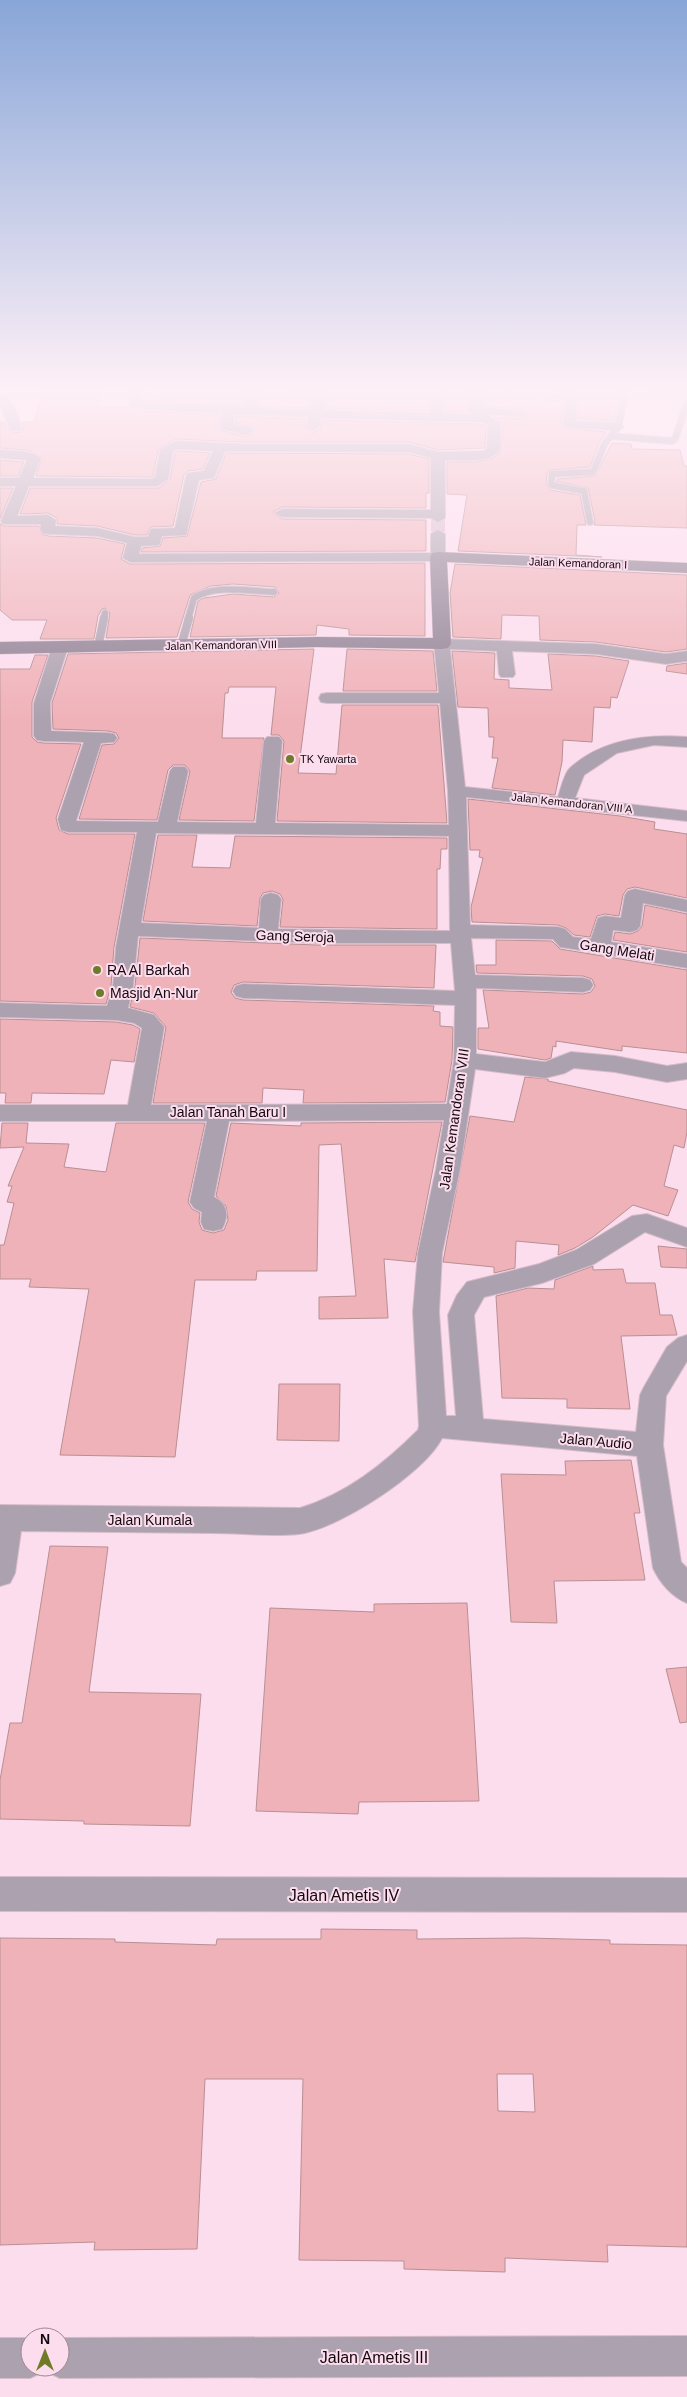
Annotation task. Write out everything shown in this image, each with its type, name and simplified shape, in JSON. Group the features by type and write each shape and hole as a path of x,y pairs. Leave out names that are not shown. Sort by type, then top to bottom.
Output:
{"street":[{"path":"16,498 4,521 48,519 46,530 97,532 135,541 154,542 156,532 181,532 188,498"},
{"path":"282,514 438,516 438,498"},
{"path":"438,534 438,554"},
{"path":"135,541 130,558 438,554"},
{"path":"249,552 438,554"},
{"name":"Jalan Kemandoran I","path":"438,554 687,568"},
{"name":"Jalan Kemandoran VIII","path":"433,1426 426,1312 430,1253 448,1169 465,1060 466,989 460,934 457,791 442,644 438,554"},
{"name":"Jalan Kemandoran VIII","path":"0,648 317,642 504,646 623,652 666,660 687,656"},
{"path":"504,646 507,674"},
{"path":"60,647 42,703 43,736 101,738 66,826 458,831"},
{"path":"327,698 447,698"},
{"path":"565,802 576,772 611,749 654,740 687,742"},
{"path":"265,828 273,741"},
{"path":"116,1013 123,986 129,929 137,894 156,828 179,771"},
{"name":"Jalan Kemandoran VIII A","path":"457,791 687,816"},
{"path":"600,947 605,922 630,926 635,895 687,906"},
{"path":"268,935 271,899"},
{"name":"Gang Seroja","path":"129,929 316,937 460,934"},
{"name":"Gang Melati","path":"460,934 558,933 567,942 687,962"},
{"path":"244,991 466,989 583,985"},
{"path":"0,1010 116,1013 150,1021 153,1027 138,1113"},
{"path":"465,1060 545,1070 557,1068 571,1060 614,1064 667,1074 687,1071"},
{"path":"213,1222 214,1208 202,1202 202,1199 220,1111"},
{"name":"Jalan Tanah Baru I","path":"0,1113 220,1111 457,1112"},
{"path":"471,1430 461,1315 466,1302 476,1289 542,1273 585,1257 641,1223 647,1223 687,1238"},
{"name":"Jalan Audio","path":"433,1426 649,1445 653,1395 676,1355 687,1346"},
{"name":"Jalan Kumala","path":"4,1518 300,1521 323,1515 358,1497 421,1446 429,1437 433,1426"},
{"path":"649,1445 654,1488 668,1568 687,1589"},
{"path":"0,1574 4,1518"},
{"name":"Jalan Ametis IV","path":"0,1894 687,1896"},
{"name":"Jalan Ametis III","path":"70,2358 687,2356"},
{"path":"0,2358 20,2358"}],"lane":[{"path":"585,498 590,522"},
{"path":"181,646 194,598 198,594 210,592 274,592"},
{"path":"98,647 105,613"}],"building":[{"path":"0,498 9,498 0,519"},
{"path":"26,498 179,498 173,526 151,527 147,535 135,535 97,526 57,524 57,518 48,513 20,514"},
{"path":"197,498 426,498 426,508 282,507 273,512 282,519 426,520 426,551 141,552 142,548 160,546 163,538 187,536"},
{"path":"467,498 581,498 586,525 577,525 576,555 602,557 458,551"},
{"path":"590,498 687,498 687,528 594,525 595,521"},
{"path":"0,523 3,526 39,526 42,534 48,536 97,538 125,544 121,559 130,564 425,563 425,636 349,635 349,629 317,625 316,635 190,637 198,601 204,598 233,594 274,597 279,593 275,587 233,584 211,586 190,595 177,637 106,638 110,613 105,608 102,609 98,616 94,639 40,639 47,620 12,620 0,610"},
{"path":"455,564 687,575 687,649 666,652 596,642 540,640 539,616 502,615 501,639 453,637 450,593"},
{"path":"314,649 298,773 336,774 342,705 438,705 447,823 277,821 284,741 279,735 271,735 276,687 229,687 228,693 225,693 222,738 264,738 254,821 179,820 190,771 185,765 173,765 168,770 157,820 79,819 102,745 114,744 119,738 116,733 108,731 53,729 52,703 68,654"},
{"path":"347,649 433,651 437,691 343,691"},
{"path":"452,651 495,653 494,679 509,680 509,688 552,690 548,654 596,656 629,661 617,698 611,697 610,708 594,707 592,742 563,740 562,762 555,795 492,788 498,758 492,758 494,737 489,737 488,708 458,707"},
{"path":"35,655 48,655 32,702 32,737 37,742 43,743 81,744 56,818 59,830 68,834 135,834 114,947 111,986 106,1004 0,1001 0,669 30,669"},
{"path":"687,663 687,674 666,671 667,666"},
{"path":"468,799 620,816 655,822 654,829 687,834 687,898 635,887 627,889 623,895 619,916 605,914 597,916 590,937 574,935 566,928 558,925 472,922 471,907 483,858 479,857 480,850 470,850"},
{"path":"158,835 197,835 192,867 230,868 235,836 447,838 447,849 441,849 440,869 437,869 437,929 280,927 283,899 280,894 272,891 263,893 260,898 257,926 143,921"},
{"path":"645,905 687,914 687,952 613,940 615,932 630,934 638,931 642,926"},
{"path":"140,938 316,945 436,945 434,988 243,982 234,985 231,992 235,998 243,1000 434,1006 433,1011 440,1012 440,1026 453,1027 452,1060 445,1102 303,1103 304,1090 263,1088 262,1103 153,1103 166,1027 154,1013 130,1007 135,986"},
{"path":"496,940 552,941 560,949 687,970 687,1053 622,1046 622,1051 556,1041 556,1047 553,1046 551,1058 545,1060 478,1049 478,1028 489,1028 483,990 583,994 591,992 595,986 592,979 583,976 477,973 476,965 496,965"},
{"path":"0,1019 116,1022 133,1025 140,1029 134,1062 111,1060 104,1094 32,1093 31,1103 5,1103 6,1093 0,1093"},
{"path":"525,1077 548,1079 548,1081 687,1110 687,1132 684,1148 674,1145 664,1186 678,1190 668,1216 633,1205 593,1237 575,1248 558,1255 559,1245 516,1241 515,1268 494,1273 494,1267 443,1262 470,1116 514,1122"},
{"path":"442,1122 415,1262 384,1259 388,1318 319,1319 319,1297 356,1296 341,1144 319,1145 317,1271 257,1271 256,1280 195,1280 175,1457 60,1455 89,1289 29,1287 31,1279 0,1279 0,1245 4,1245 14,1203 7,1202 12,1186 8,1186 24,1147 0,1148 2,1123 28,1123 26,1143 69,1144 64,1167 106,1172 116,1123 205,1123 188,1202 192,1209 200,1213 199,1222 202,1230 213,1233 224,1230 228,1220 226,1206 216,1196 231,1123 301,1126 301,1123"},
{"path":"658,1246 687,1249 687,1268 661,1267"},
{"path":"593,1266 593,1270 623,1269 626,1283 655,1283 660,1315 672,1315 677,1335 621,1336 630,1409 567,1408 567,1399 502,1398 496,1296 528,1288 554,1289 555,1280"},
{"path":"279,1384 340,1384 339,1441 277,1440"},
{"path":"631,1460 640,1513 634,1513 645,1580 554,1581 557,1623 511,1622 501,1474 566,1475 565,1461"},
{"path":"50,1546 108,1547 89,1692 201,1694 190,1826 84,1824 84,1821 0,1819 0,1780 10,1723 22,1723"},
{"path":"467,1603 479,1801 359,1802 358,1814 256,1811 270,1608 374,1612 374,1604"},
{"path":"687,1667 687,1722 680,1723 666,1669"},
{"path":"321,1929 417,1930 417,1939 526,1938 610,1940 610,1944 687,1945 687,2247 607,2245 608,2262 505,2258 505,2272 404,2269 404,2261 299,2260 303,2079 205,2079 197,2249 94,2250 95,2242 0,2245 0,1938 115,1939 115,1942 216,1945 217,1939 321,1939","holes":["497,2074 533,2074 535,2112 498,2111"]}],"tunnel":[{"path":"438,518 438,534"}],"place":[{"name":"TK Yawarta","path":"290,759"},
{"name":"RA Al Barkah","path":"97,970"},
{"name":"Masjid An-Nur","path":"100,993"}]}
